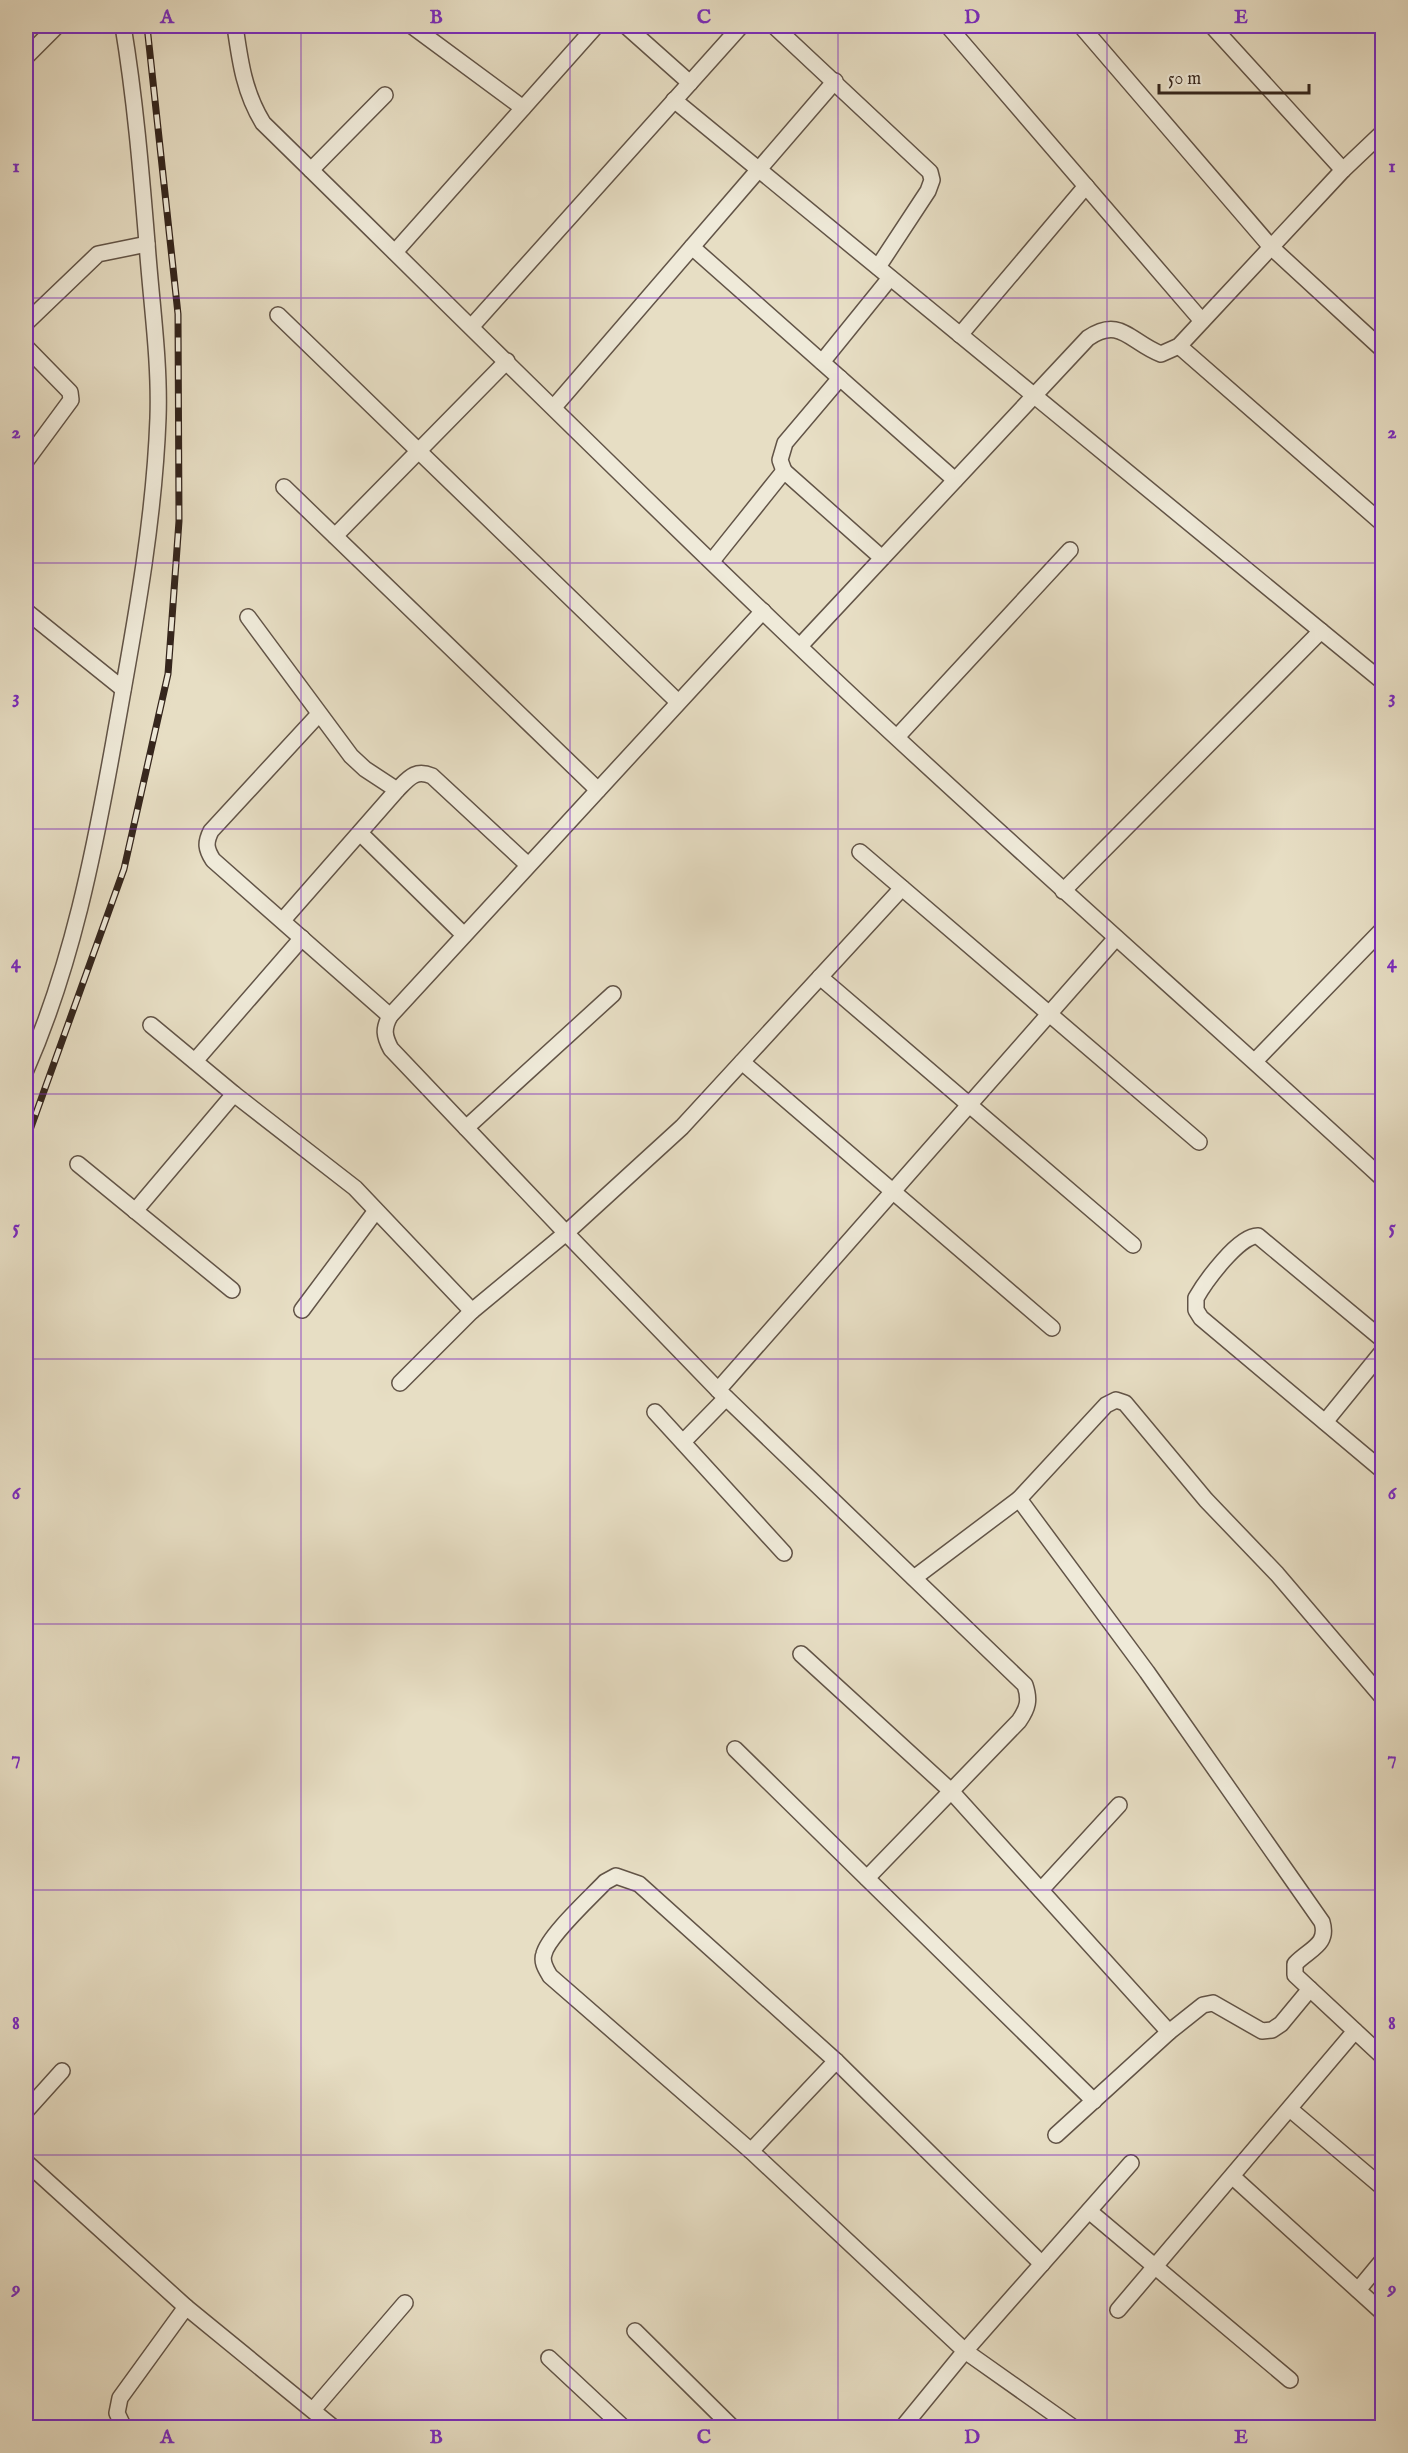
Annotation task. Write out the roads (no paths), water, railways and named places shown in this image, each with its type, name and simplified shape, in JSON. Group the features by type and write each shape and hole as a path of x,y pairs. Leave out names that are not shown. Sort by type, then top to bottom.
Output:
{"street":[{"path":"26,57 57,26"},
{"path":"26,1070 64,967 94,856 138,607 154,490 158,416 155,323 143,171 123,26"},
{"path":"235,26 242,77 249,100 263,123 800,646 1063,891 1381,1172"},
{"path":"412,26 523,108"},
{"path":"395,252 596,26"},
{"path":"626,26 690,82"},
{"path":"472,327 741,26"},
{"path":"774,26 930,172 932,180 928,191 878,267"},
{"path":"1081,26 1271,247 1383,349"},
{"path":"1212,26 1342,170"},
{"path":"955,28 1202,321"},
{"path":"554,407 835,81"},
{"path":"311,170 385,94"},
{"path":"674,100 1383,681"},
{"path":"800,646 1088,338 1101,329 1113,327 1161,354 1179,346 1342,170 1381,139"},
{"path":"960,335 1086,186"},
{"path":"26,323 98,254 147,244"},
{"path":"692,247 955,480"},
{"path":"822,362 890,278"},
{"path":"278,315 678,702"},
{"path":"26,346 70,392 71,400 26,461"},
{"path":"1179,346 1383,523"},
{"path":"335,536 507,361"},
{"path":"840,378 785,443 780,460 784,471 882,558"},
{"path":"712,561 784,471"},
{"path":"284,487 598,790"},
{"path":"897,737 1070,550"},
{"path":"26,611 123,689"},
{"path":"763,611 390,1016 384,1027 385,1038 391,1049 722,1394 1025,1685 1029,1697 1026,1710 1019,1721 867,1878"},
{"path":"248,617 319,714 364,769 397,790"},
{"path":"1063,891 1321,631"},
{"path":"319,714 211,831 206,841 207,851 213,860 390,1016"},
{"path":"283,920 397,790 412,775 422,772 432,776 528,865"},
{"path":"360,833 464,935"},
{"path":"860,852 1199,1142"},
{"path":"400,1383 472,1311 566,1233 682,1127 902,888"},
{"path":"1255,1061 1383,930"},
{"path":"195,1061 302,938"},
{"path":"682,1442 893,1191 1116,938"},
{"path":"820,977 1133,1245"},
{"path":"466,1128 613,994"},
{"path":"151,1025 234,1094 355,1188 375,1212 472,1311"},
{"path":"742,1062 1052,1328"},
{"path":"135,1211 234,1094"},
{"path":"78,1164 232,1290"},
{"path":"302,1310 375,1212"},
{"path":"1383,1339 1258,1236 1250,1236 1240,1242 1196,1298 1196,1310 1201,1318 1383,1470"},
{"path":"1325,1422 1383,1352"},
{"path":"914,1578 1019,1499 1106,1405 1116,1400 1125,1403 1206,1500 1277,1574 1383,1697"},
{"path":"655,1412 784,1552"},
{"path":"1019,1499 1141,1664 1322,1922 1325,1932 1322,1943 1295,1964 1295,1975 1383,2056"},
{"path":"801,1654 951,1791 1169,2032"},
{"path":"735,1749 1094,2101"},
{"path":"1041,1890 1119,1805"},
{"path":"1042,2264 836,2061 639,1884 616,1876 605,1882 550,1941 543,1954 544,1965 550,1976 751,2151 965,2351 1074,2427"},
{"path":"1056,2135 1169,2032 1203,2005 1213,2002 1263,2031 1272,2030 1310,1989"},
{"path":"1118,2310 1355,2031"},
{"path":"751,2151 836,2061"},
{"path":"26,2111 62,2071"},
{"path":"1291,2109 1383,2187"},
{"path":"26,2162 186,2307 334,2427"},
{"path":"902,2427 965,2351 1131,2163"},
{"path":"1233,2177 1383,2312"},
{"path":"1089,2211 1290,2380"},
{"path":"1358,2290 1383,2261"},
{"path":"313,2410 405,2303"},
{"path":"124,2427 117,2413 120,2398 186,2307"},
{"path":"634,2331 733,2427"},
{"path":"549,2358 624,2427"},
{"path":"1379,2427 1383,2423"}],"railway":[{"path":"26,1141 124,869 168,674 179,521 178,314 147,26"}]}
